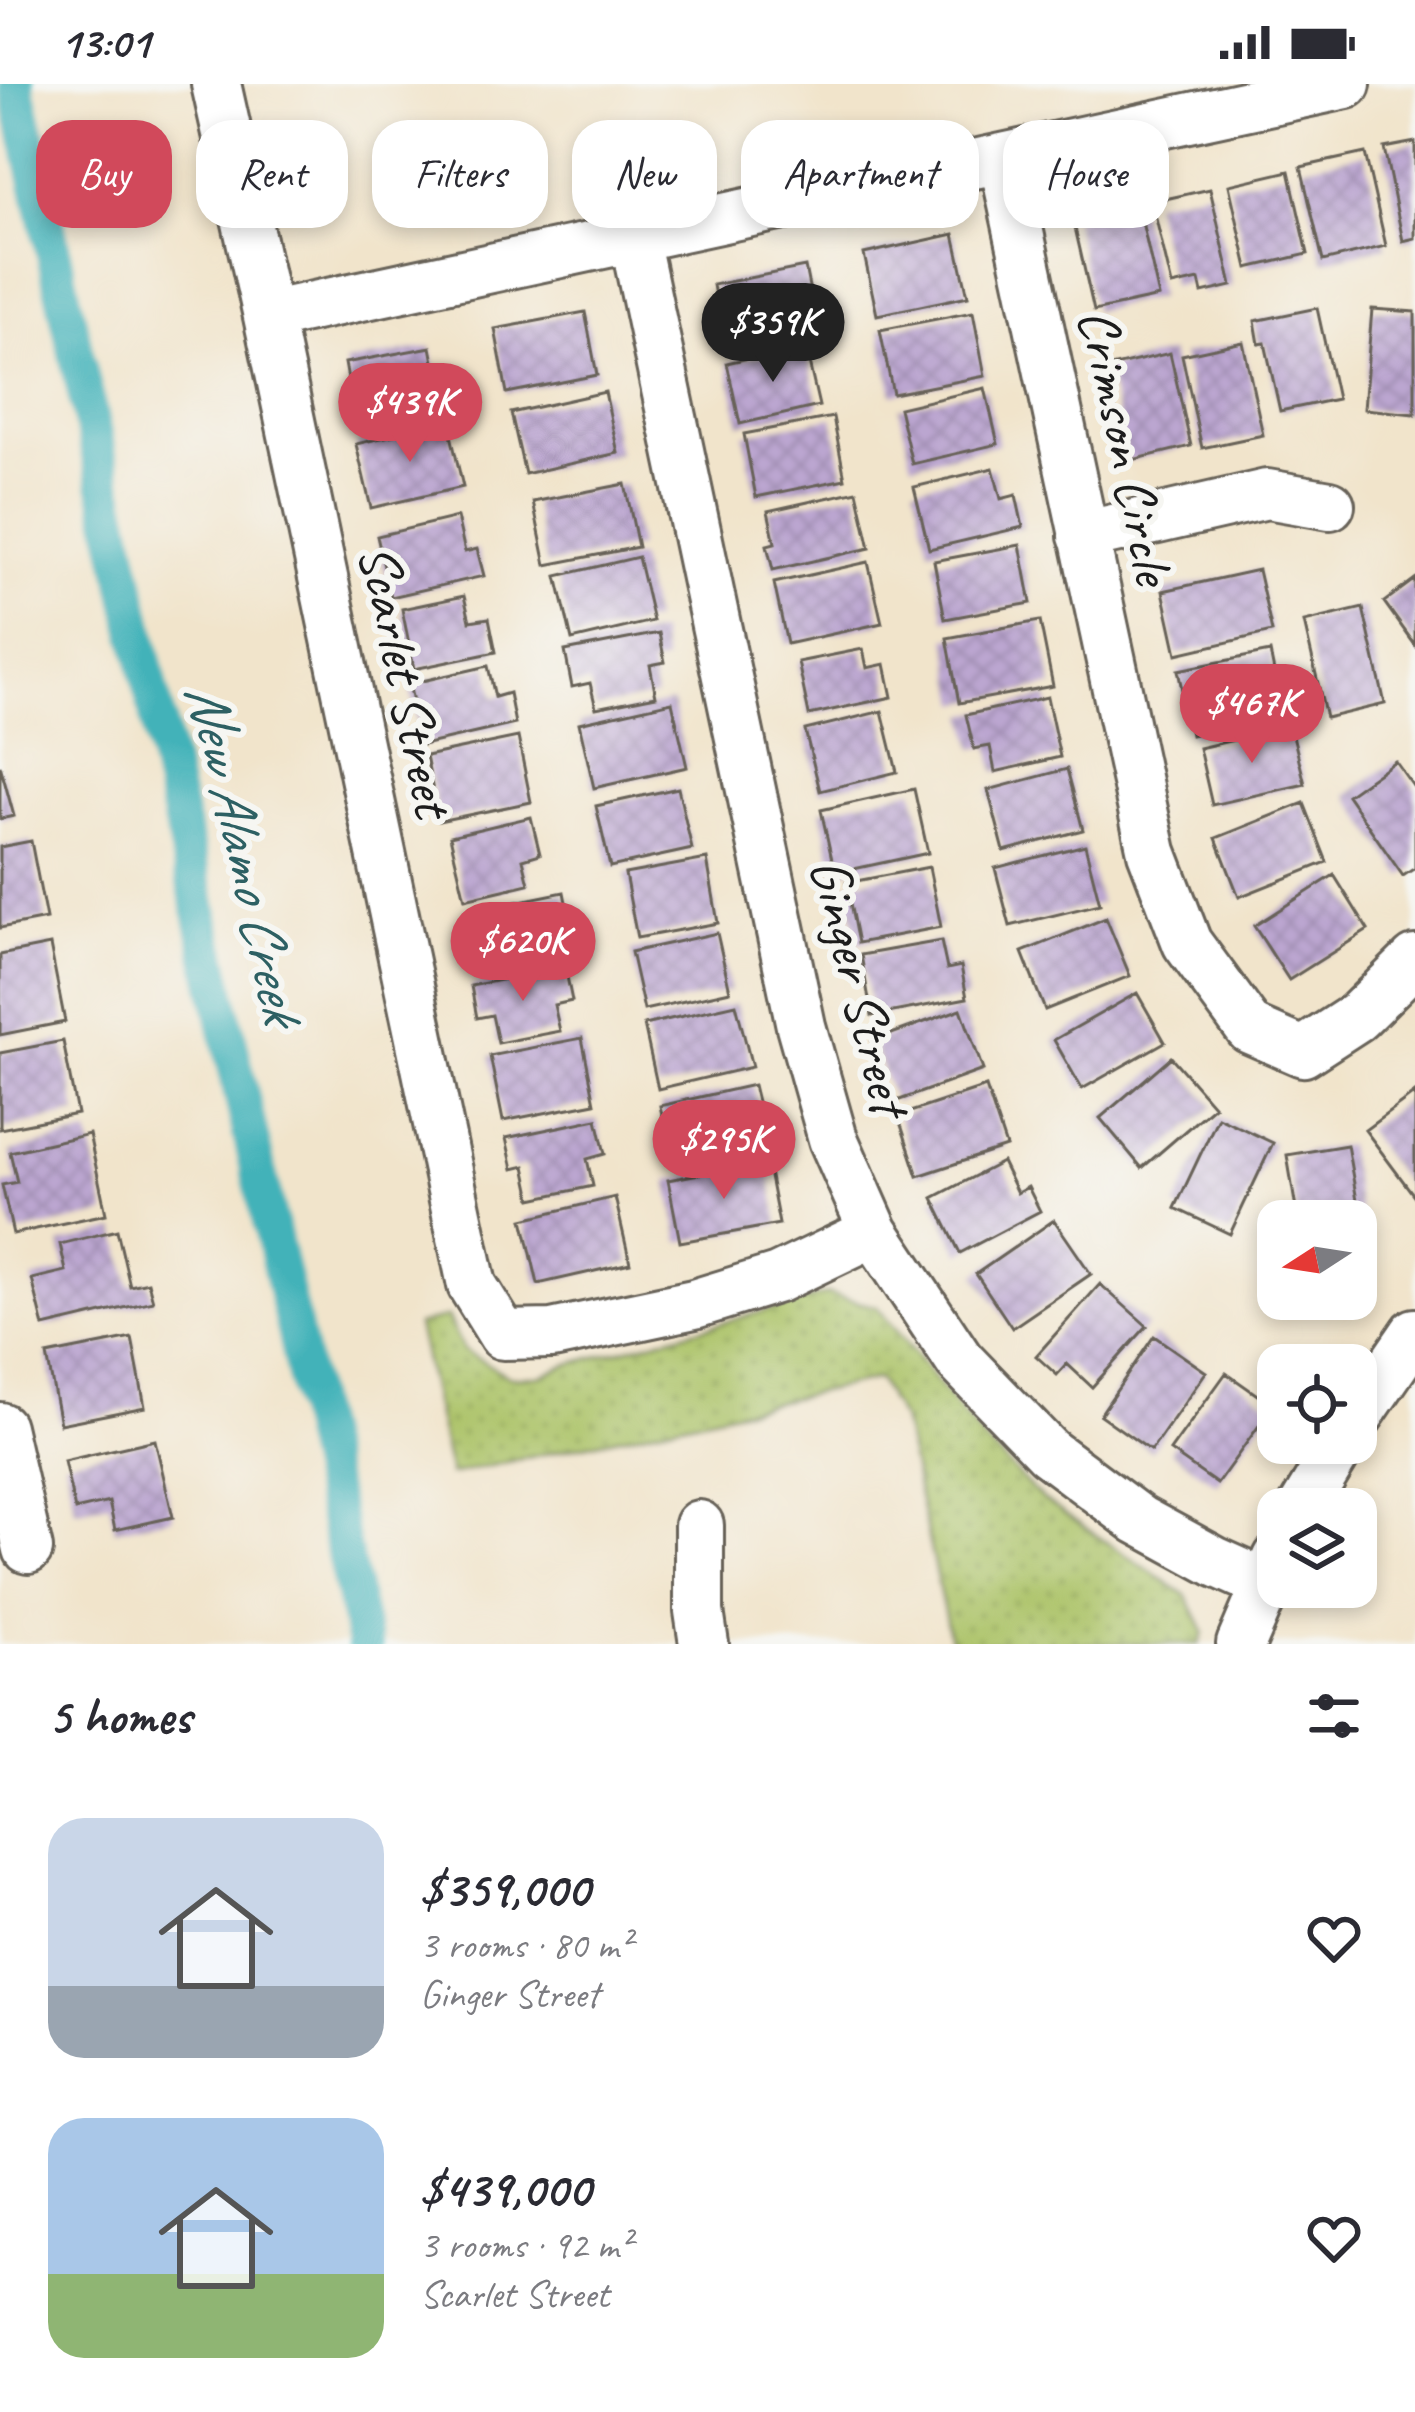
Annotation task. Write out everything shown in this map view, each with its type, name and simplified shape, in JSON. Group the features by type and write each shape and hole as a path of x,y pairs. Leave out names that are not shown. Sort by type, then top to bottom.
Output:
{"street":[{"name":"Scarlet Street","path":"216,84 472,1285 503,1335 552,1334 694,1304 778,1278 874,1232"},
{"path":"1169,122 1346,84"},
{"path":"268,316 1003,158"},
{"name":"Crimson Circle","path":"1018,228 1152,852 1187,943 1250,1029 1303,1052 1357,1017 1415,960"},
{"name":"Ginger Street","path":"634,238 801,1027 833,1139 874,1232 958,1360 1048,1451 1139,1520 1216,1562 1257,1569"},
{"path":"1083,536 1267,494 1330,505"},
{"path":"1377,1388 1415,1333"},
{"path":"0,1427 28,1549"},
{"path":"700,1525 699,1611 704,1644"},
{"path":"1241,1644 1257,1605"}],"green space":[{"path":"828,1294 877,1307 982,1439 1042,1499 1186,1595 1204,1632 1200,1644 951,1644 903,1423 877,1379 450,1475 417,1325 447,1317 463,1350 510,1377 539,1376"}],"building":[{"path":"1415,142 1415,238 1403,241 1384,148"},
{"path":"1365,153 1386,246 1323,261 1301,167"},
{"path":"1289,171 1308,254 1248,268 1229,185"},
{"path":"1210,189 1232,286 1202,293 1199,280 1172,286 1158,228 1169,228 1169,198"},
{"path":"1075,228 1143,228 1159,297 1094,311"},
{"path":"954,234 968,296 877,315 864,254"},
{"path":"805,267 818,331 725,350 713,285"},
{"path":"1317,308 1337,399 1280,411 1265,343 1259,344 1255,321"},
{"path":"1372,309 1415,312 1415,414 1364,409"},
{"path":"585,312 597,375 507,393 495,329"},
{"path":"973,312 985,376 893,394 880,330"},
{"path":"1243,342 1263,435 1202,448 1182,355"},
{"path":"805,345 819,406 740,424 727,363"},
{"path":"431,347 443,406 356,423 345,363"},
{"path":"1170,353 1191,446 1128,461 1106,368"},
{"path":"985,388 998,444 912,464 899,408"},
{"path":"605,392 618,453 525,474 511,413"},
{"path":"833,417 845,479 756,497 744,434"},
{"path":"448,422 463,487 371,508 356,444"},
{"path":"993,468 1001,499 1016,495 1023,527 929,549 914,487"},
{"path":"625,484 638,547 546,565 533,502"},
{"path":"857,491 870,548 773,570 767,545 775,543 768,511"},
{"path":"457,517 465,552 477,549 484,576 391,597 377,536"},
{"path":"1020,545 1031,603 945,619 934,561"},
{"path":"638,557 653,621 572,640 557,576"},
{"path":"868,562 882,623 787,644 774,583"},
{"path":"1258,570 1272,632 1177,654 1163,591"},
{"path":"1415,579 1415,645 1384,602"},
{"path":"464,596 470,621 489,618 496,652 414,669 402,609"},
{"path":"1363,608 1385,704 1326,718 1304,622"},
{"path":"1040,621 1053,686 959,703 947,638"},
{"path":"659,633 665,662 650,665 656,696 596,708 590,683 572,687 565,651"},
{"path":"863,649 867,668 885,664 892,697 809,715 798,662"},
{"path":"1270,652 1283,716 1191,735 1178,670"},
{"path":"488,666 495,697 509,693 515,724 423,745 409,684"},
{"path":"1047,697 1060,757 995,772 990,746 974,749 966,715"},
{"path":"672,702 687,767 594,788 579,723"},
{"path":"882,711 897,772 820,791 805,730"},
{"path":"1291,727 1305,784 1212,805 1199,748"},
{"path":"518,737 531,802 439,821 426,756"},
{"path":"1395,761 1415,789 1415,868 1403,876 1347,795"},
{"path":"0,765 14,816 0,819"},
{"path":"1067,769 1083,830 1004,851 988,790"},
{"path":"678,788 692,849 610,867 596,806"},
{"path":"914,789 928,853 835,873 821,810"},
{"path":"1304,803 1327,862 1239,897 1216,838"},
{"path":"531,817 540,854 523,859 529,884 465,899 450,836"},
{"path":"31,841 46,919 0,928 0,847"},
{"path":"1085,845 1100,904 1010,926 995,868"},
{"path":"707,859 718,923 637,938 625,874"},
{"path":"929,867 941,927 858,943 846,883"},
{"path":"1334,875 1368,930 1289,980 1254,926"},
{"path":"564,892 568,913 560,914 567,949 476,968 465,912"},
{"path":"1106,918 1130,976 1045,1010 1022,952"},
{"path":"717,933 730,991 644,1010 631,952"},
{"path":"941,941 947,969 961,966 967,998 872,1016 861,955"},
{"path":"50,945 65,1022 0,1035 0,955"},
{"path":"565,967 572,1001 554,1005 560,1031 498,1043 492,1015 477,1018 471,986"},
{"path":"1137,993 1165,1042 1082,1089 1054,1040"},
{"path":"736,1004 752,1067 658,1089 644,1025"},
{"path":"961,1009 983,1070 894,1102 872,1041"},
{"path":"582,1038 595,1103 503,1121 490,1056"},
{"path":"63,1041 77,1114 0,1129 0,1053"},
{"path":"1171,1057 1214,1106 1142,1168 1100,1118"},
{"path":"753,1085 761,1118 746,1121 752,1150 691,1163 686,1137 668,1141 660,1106"},
{"path":"986,1087 1006,1147 918,1176 898,1116"},
{"path":"1415,1093 1415,1197 1365,1130"},
{"path":"1218,1117 1273,1143 1230,1234 1175,1208"},
{"path":"597,1119 605,1154 587,1159 593,1186 532,1199 525,1166 513,1169 506,1138"},
{"path":"89,1134 106,1214 13,1234 2,1185 17,1182 10,1152"},
{"path":"1347,1145 1357,1200 1294,1200 1287,1155"},
{"path":"767,1161 779,1224 680,1242 668,1180"},
{"path":"1002,1162 1017,1193 1028,1187 1040,1211 960,1253 933,1198"},
{"path":"615,1197 630,1263 538,1284 523,1219"},
{"path":"1054,1220 1091,1274 1012,1328 976,1274"},
{"path":"117,1230 130,1286 148,1282 153,1301 44,1327 32,1279 66,1271 60,1244"},
{"path":"1100,1284 1147,1326 1092,1387 1067,1364 1057,1375 1036,1356"},
{"path":"1154,1336 1206,1372 1151,1451 1100,1415"},
{"path":"132,1338 145,1407 60,1424 47,1355"},
{"path":"1226,1373 1257,1395 1257,1428 1217,1484 1170,1451"},
{"path":"155,1440 173,1517 115,1530 109,1502 75,1510 64,1461"}],"waterway":[{"name":"New Alamo Creek","path":"16,84 364,1644"}]}
